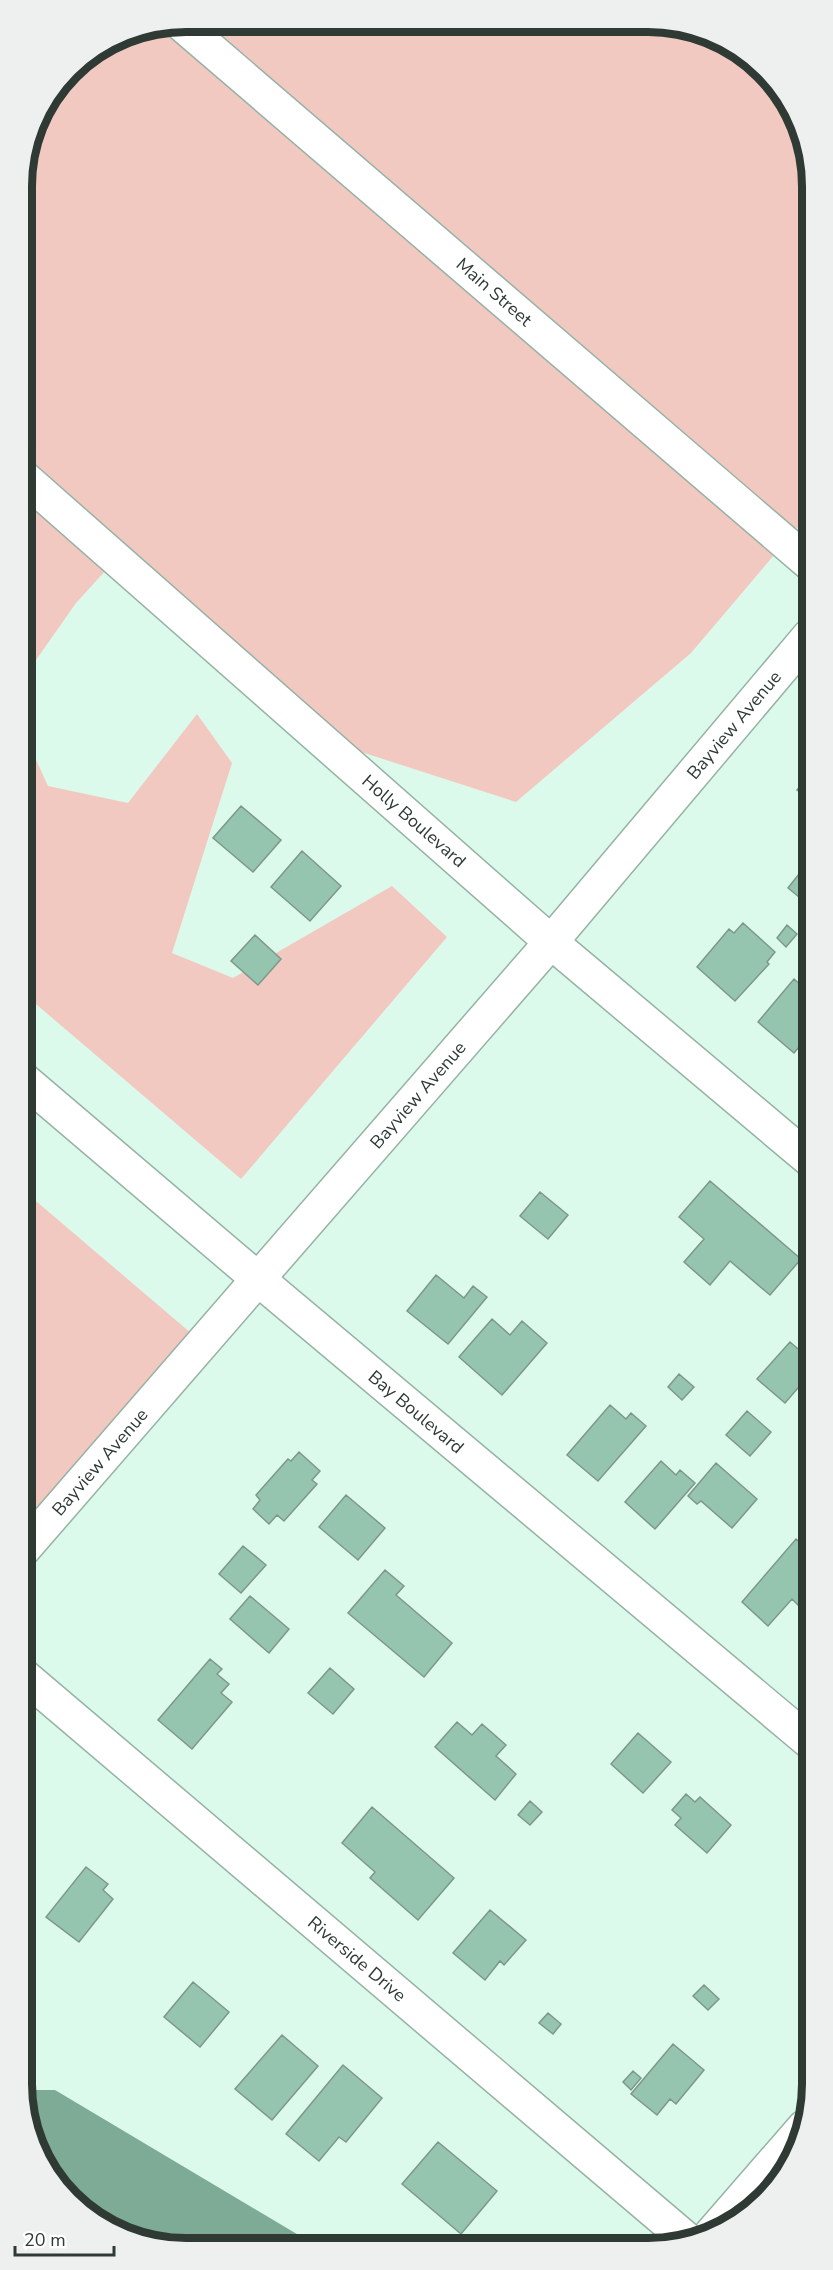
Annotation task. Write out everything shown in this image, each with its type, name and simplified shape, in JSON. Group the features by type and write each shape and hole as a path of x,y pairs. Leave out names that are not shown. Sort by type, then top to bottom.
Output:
{"street":[{"name":"Main Street","path":"191,32 802,557"},
{"name":"Holly Boulevard","path":"32,485 551,942 801,1153"},
{"name":"Bayview Avenue","path":"32,1540 551,942 802,646"},
{"name":"Bay Boulevard","path":"32,1087 801,1735"},
{"name":"Riverside Drive","path":"32,1683 682,2235"},
{"path":"726,2217 790,2143"}],"shaded area":[{"path":"186,32 668,33 706,43 725,52 741,63 770,92 790,127 799,155 802,186 802,522 691,653 516,802 352,749 128,546 76,603 32,666 32,175 34,155 47,117 57,100 77,77 100,57 117,47 155,34"},
{"path":"197,714 232,763 172,953 233,978 392,886 447,937 241,1179 32,1001 32,751 48,786 128,803"},
{"path":"32,1198 205,1345 32,1547"},
{"path":"32,2090 55,2090 304,2238 155,2236 108,2218 77,2193 63,2178 47,2153 34,2115"}],"building":[{"path":"241,806 281,840 253,872 213,838"},
{"path":"302,851 341,886 310,921 271,887"},
{"path":"802,871 802,899 788,888"},
{"path":"743,923 775,952 767,962 769,964 735,1001 697,967 729,929 734,933"},
{"path":"787,925 797,934 786,947 777,938"},
{"path":"255,935 281,959 258,985 231,961"},
{"path":"794,979 802,986 802,1044 794,1053 758,1022"},
{"path":"710,1181 801,1259 770,1295 730,1261 710,1285 684,1262 704,1239 679,1217"},
{"path":"540,1192 568,1215 548,1239 520,1216"},
{"path":"436,1275 464,1298 473,1286 487,1297 448,1344 407,1311"},
{"path":"492,1319 510,1335 522,1321 547,1343 502,1395 459,1357"},
{"path":"790,1342 801,1352 801,1384 785,1403 757,1379"},
{"path":"679,1374 694,1387 682,1400 668,1387"},
{"path":"610,1405 626,1419 631,1413 646,1426 598,1481 567,1455"},
{"path":"747,1411 771,1432 750,1456 726,1435"},
{"path":"299,1452 320,1471 312,1480 317,1484 284,1521 277,1515 269,1524 253,1509 260,1500 256,1495 288,1459 291,1461"},
{"path":"661,1461 676,1475 680,1470 695,1483 655,1529 625,1502"},
{"path":"716,1463 757,1499 732,1528 701,1501 697,1504 688,1496"},
{"path":"346,1495 385,1528 358,1560 319,1527"},
{"path":"796,1539 801,1544 801,1608 792,1599 768,1626 742,1602"},
{"path":"243,1546 266,1565 241,1593 219,1574"},
{"path":"385,1570 404,1586 396,1595 452,1643 424,1677 348,1613"},
{"path":"250,1596 289,1629 269,1653 230,1619"},
{"path":"210,1659 222,1669 217,1674 229,1684 221,1693 232,1702 192,1749 158,1720"},
{"path":"330,1668 354,1689 333,1714 308,1693"},
{"path":"457,1722 472,1735 482,1724 506,1745 496,1756 516,1774 495,1800 435,1747"},
{"path":"638,1733 671,1762 643,1793 611,1764"},
{"path":"686,1794 695,1802 700,1797 731,1825 707,1853 675,1825 681,1818 672,1810"},
{"path":"530,1801 542,1812 530,1825 518,1815"},
{"path":"372,1807 454,1878 418,1920 370,1878 375,1872 342,1843"},
{"path":"86,1867 108,1884 103,1890 113,1899 79,1942 46,1917"},
{"path":"490,1910 526,1940 504,1965 500,1961 485,1980 453,1953"},
{"path":"193,1982 229,2012 200,2047 164,2017"},
{"path":"704,1985 719,1999 708,2010 693,1996"},
{"path":"548,2013 561,2024 553,2034 539,2023"},
{"path":"282,2035 318,2066 272,2120 235,2089"},
{"path":"673,2044 704,2070 676,2104 670,2099 657,2115 631,2094"},
{"path":"343,2065 382,2098 346,2142 339,2137 319,2161 286,2134"},
{"path":"633,2071 641,2078 631,2090 623,2082"},
{"path":"438,2142 497,2191 461,2234 402,2184"}]}
